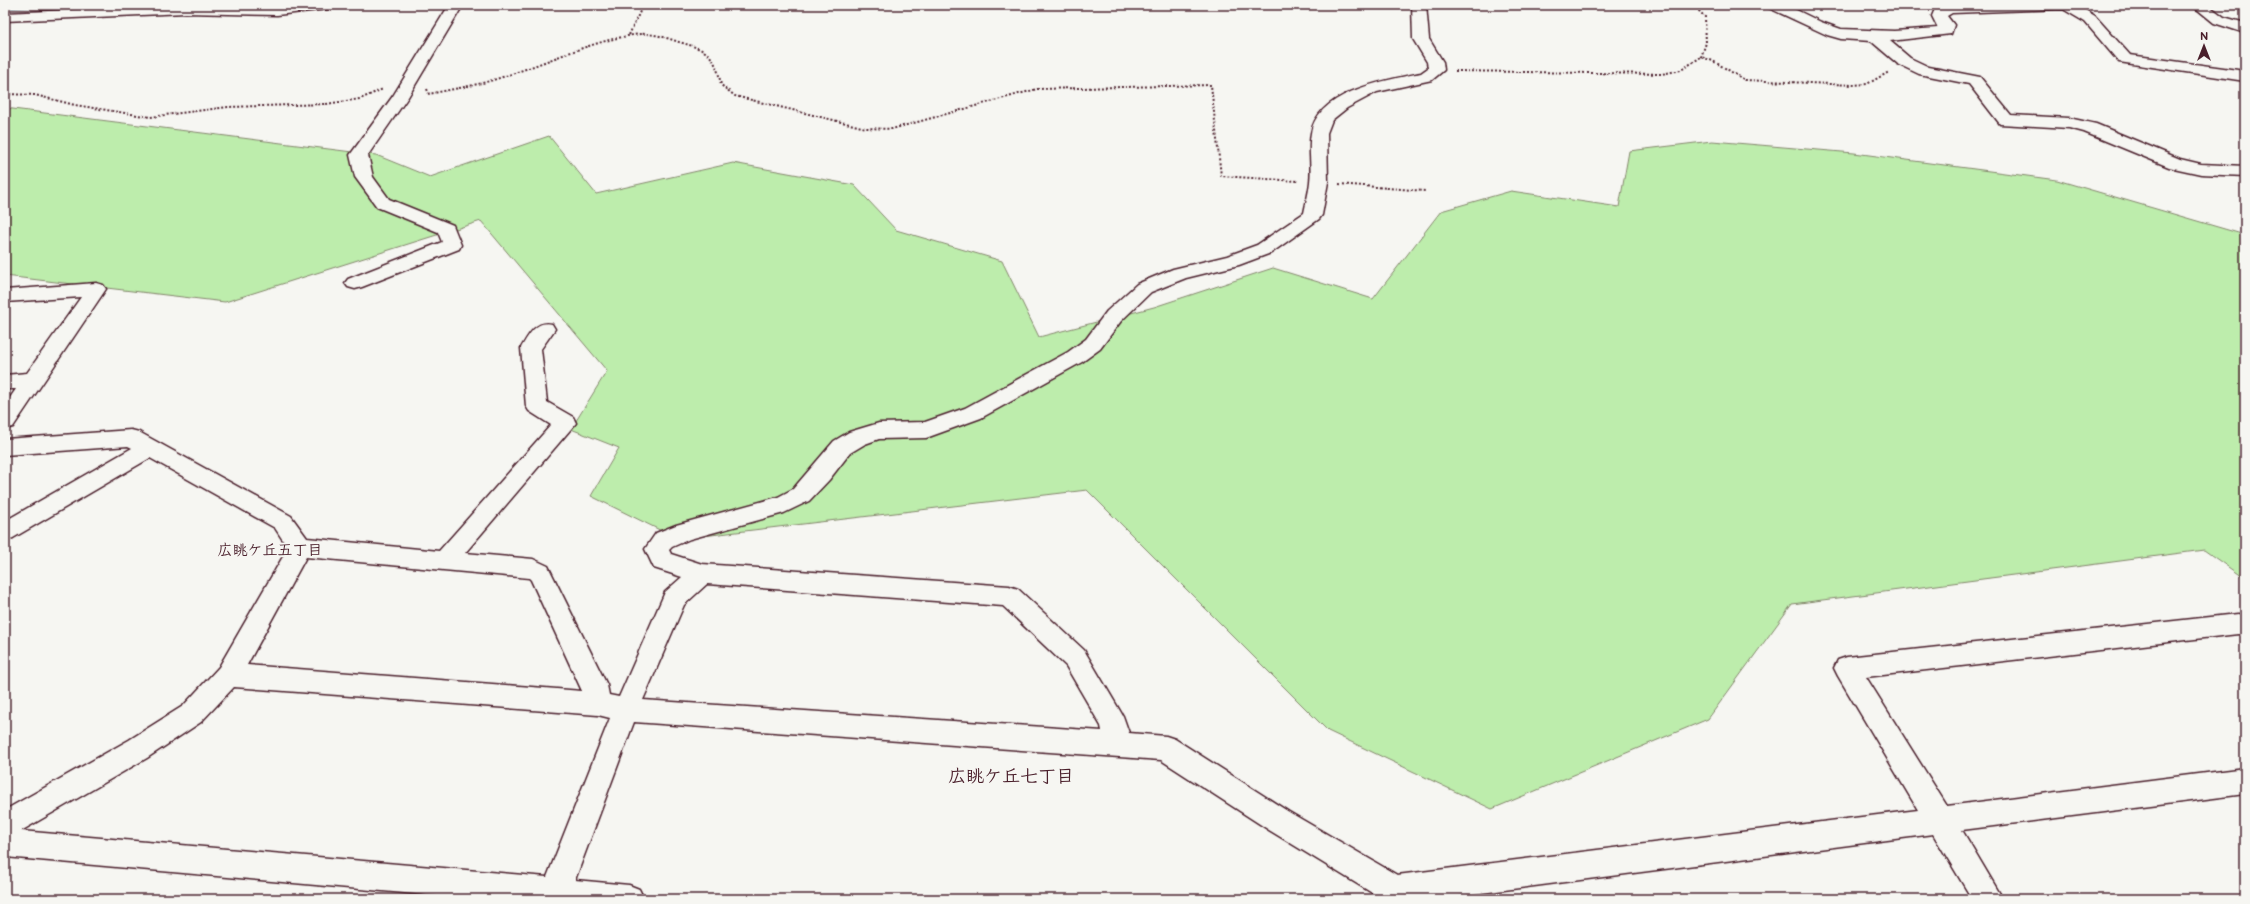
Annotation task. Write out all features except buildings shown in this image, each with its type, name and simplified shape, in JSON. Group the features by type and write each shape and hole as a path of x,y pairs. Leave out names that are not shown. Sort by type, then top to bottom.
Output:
{"street":[{"path":"5,17 186,10 277,11 328,5"},
{"path":"355,283 452,245 446,229 384,203 364,177 359,155 400,97 410,78 456,5"},
{"path":"1117,745 1114,724 1076,658 1009,596 702,574 662,561 657,549 664,540 684,531 784,504 801,495 821,474 842,447 857,438 879,432 926,430 973,413 1075,357 1093,344 1114,316 1144,288 1180,273 1232,261 1264,249 1313,215 1319,182 1318,133 1320,124 1330,112 1372,88 1426,77 1436,70 1435,62 1421,39 1420,5"},
{"path":"1774,5 1841,34 1874,35 1932,34 1946,31 1946,26 1939,16 1940,12 1952,9 2065,5 2090,19 2125,59 2245,76"},
{"path":"2199,5 2219,20 2245,28"},
{"path":"1874,35 1908,63 1925,71 1974,80 2006,120 2069,123 2090,128 2175,163 2201,169 2245,171"},
{"path":"5,296 96,289 5,421"},
{"path":"445,560 565,423 537,406 531,348 545,329"},
{"path":"5,382 33,380"},
{"path":"5,447 131,438 283,522 300,547"},
{"path":"5,532 150,448"},
{"path":"300,547 533,568 540,573 594,685 598,704"},
{"path":"5,825 138,749 192,714 228,675 300,547"},
{"path":"554,895 626,710 674,599 702,574"},
{"path":"1988,899 1847,668 2230,625 2245,626"},
{"path":"228,675 598,704 626,710 1166,748 1394,895 2245,781"},
{"path":"5,843 554,895 629,899"}],"path":[{"path":"629,36 643,5"},
{"path":"1436,70 1482,73 1498,71 1662,74 1681,70 1701,57 1706,43 1705,17 1693,5"},
{"path":"5,94 35,95 75,105 150,118 228,107 326,104 360,99 410,78 422,81 429,94 486,82 579,49 641,34 658,36 701,48 712,56 717,66 721,85 735,96 866,128 892,129 1037,89 1211,85 1221,176 1319,182 1425,191"},
{"path":"1701,57 1719,64 1736,77 1745,80 1833,86 1866,84 1908,63"}],"green space":[{"path":"5,108 376,155 430,177 549,136 596,194 733,163 854,185 896,230 1002,261 1039,337 1154,307 1273,268 1373,299 1441,211 1511,191 1619,207 1629,151 1712,141 1854,153 2057,180 2245,235 2245,579 2204,550 1792,604 1708,719 1492,809 1328,731 1087,490 678,539 591,496 619,448 571,429 607,371 481,221 225,302 5,276"}],"waterway":[{"path":"5,6 47,5"}],"district":[{"name":"広眺ケ丘五丁目","path":"270,550"},
{"name":"広眺ケ丘七丁目","path":"1011,776"}]}
